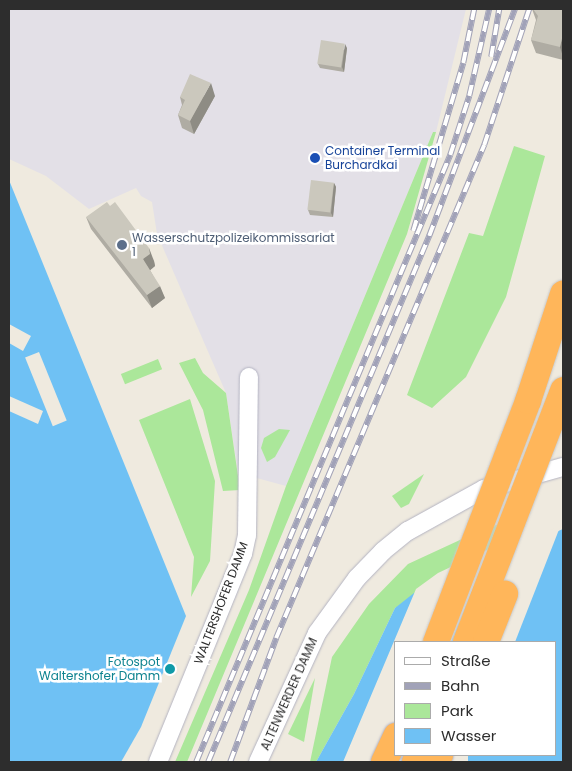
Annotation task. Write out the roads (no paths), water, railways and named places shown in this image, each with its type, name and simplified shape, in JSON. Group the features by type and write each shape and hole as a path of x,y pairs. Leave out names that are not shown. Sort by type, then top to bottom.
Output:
{"highway":[{"path":"436,641 521,419 563,294"},
{"path":"466,641 563,390"},
{"path":"486,641 563,439"},
{"path":"384,762 394,740"}],"street":[{"name":"WALTERSHOFER DAMM","path":"158,762 243,554 250,508 249,377"},
{"name":"ALTENWERDER DAMM","path":"258,762 316,633 357,578 383,551 408,531 484,489 563,467"}],"water":[{"path":"9,180 186,616 141,727 121,762 9,762"},
{"path":"563,529 563,762 316,762 354,694 395,608 414,593"}],"railway":[{"path":"413,231 463,63 474,9"},
{"path":"196,762 450,155 469,96 489,9"},
{"path":"491,57 499,9"},
{"path":"208,762 429,236 515,9"},
{"path":"230,762 276,638 484,145 529,9"}],"place":[{"name":"Container Terminal Burchardkai","path":"315,158"},
{"name":"Wasserschutzpolizeikommissariat 1","path":"122,245"},
{"name":"Fotospot Waltershofer Damm","path":"170,669"}]}
